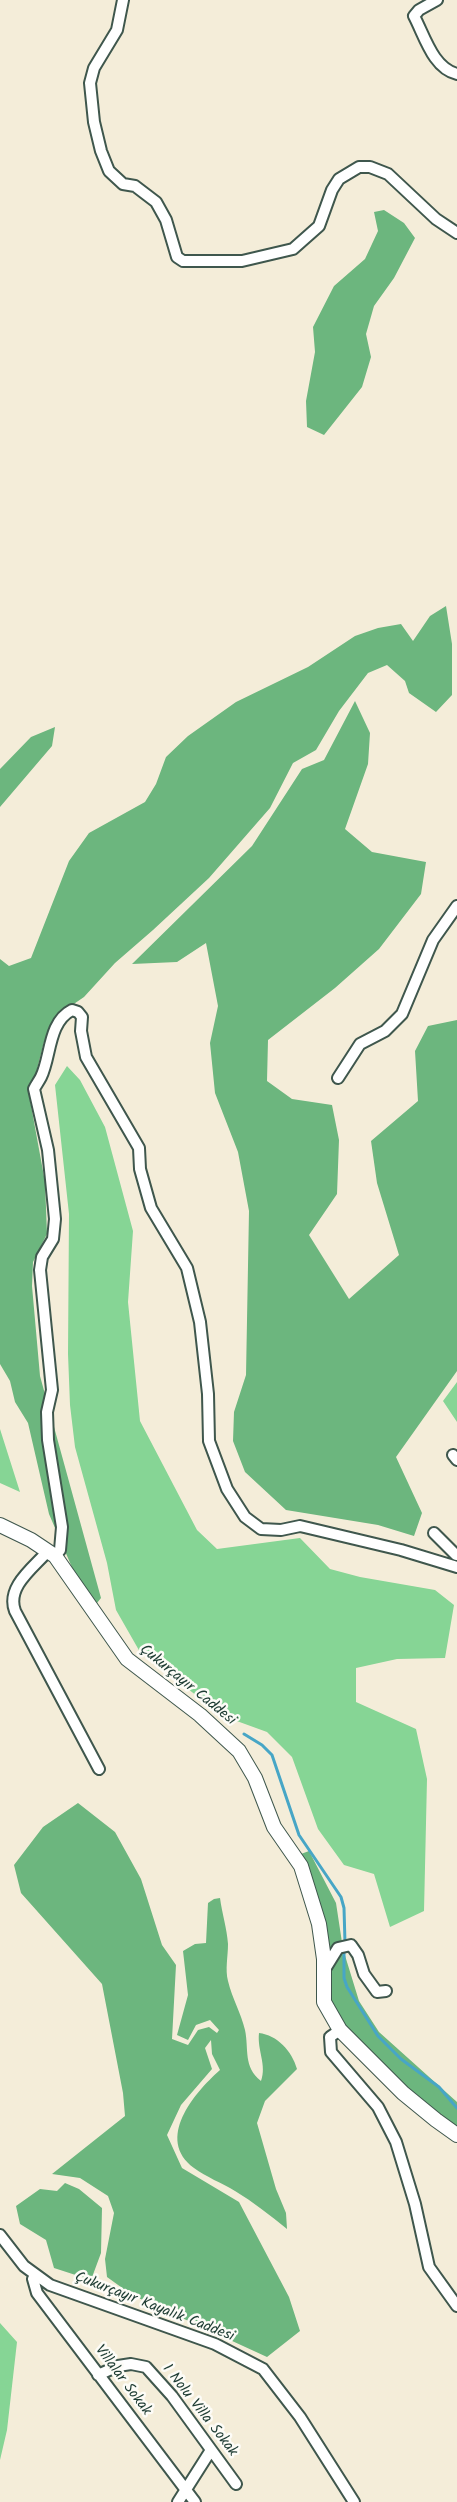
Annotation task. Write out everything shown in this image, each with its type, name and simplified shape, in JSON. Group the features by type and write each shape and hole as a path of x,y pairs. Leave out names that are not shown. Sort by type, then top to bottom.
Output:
{"street":[{"path":"123,0 117,30 94,68 90,83 100,151 109,171 123,184 135,186 156,202 166,220 177,257 183,261 242,261 293,249 319,226 327,200 339,179 359,167 370,167 388,174 436,219 457,233"},
{"path":"437,0 419,10 414,16 436,61 448,72 457,74"},
{"path":"338,1078 360,1044 386,1031 402,1014 433,940 457,906"},
{"path":"99,1769 11,1600 15,1588 51,1553 60,1550 62,1527 48,1440 47,1412 52,1390 40,1270 42,1257 53,1239 55,1219 48,1150 34,1089 42,1076 52,1036 68,1012 72,1010 78,1012 82,1017 81,1031 86,1057 139,1148 140,1169 151,1208 188,1268 200,1322 208,1395 209,1441 227,1489 245,1517 261,1529 282,1530 300,1526 400,1550 457,1567"},
{"name":"Çukurçayır Caddesi","path":"0,1525 31,1539 51,1553 127,1659 200,1715 239,1751 255,1778 274,1827 301,1866 319,1924 324,1972 324,2002 340,2030 403,2093 457,2135"},
{"path":"434,1533 457,1556"},
{"path":"324,1972 338,1948 351,1945 358,1955 368,1982 377,1992 386,1991"},
{"path":"340,2030 330,2037 331,2052 378,2107 396,2142 415,2204 429,2267 457,2306"},
{"name":"Çukurçayır Kayalık Caddesi","path":"0,2235 24,2266 50,2285 215,2344 263,2369 300,2417 354,2502"},
{"name":"Villalar Sokak","path":"37,2276 33,2279 37,2293 195,2502"},
{"name":"1 Nolu Villa Sokak","path":"98,2375 118,2366 131,2364 146,2367 172,2396 236,2484"},
{"path":"178,2502 211,2450"}],"green space":[{"path":"384,210 404,223 415,238 394,278 374,306 366,334 371,357 362,387 324,435 307,427 306,401 315,352 313,327 334,286 365,259 378,231 374,212"},
{"path":"446,606 452,644 452,695 436,712 409,693 405,681 387,665 368,673 339,711 316,750 293,763 270,808 209,878 115,963 84,997 62,1012 44,1042 35,1077 28,1089 45,1182 47,1234 33,1262 32,1286 40,1376 101,1598 97,1603 77,1579 49,1514 28,1423 15,1402 10,1381 0,1364 0,959 9,966 31,958 69,861 89,833 145,802 156,784 166,757 188,736 236,702 308,667 355,636 378,628 401,624 413,641 430,616"},
{"path":"355,701 370,733 368,764 345,829 372,852 426,862 421,894 379,949 335,988 268,1040 267,1081 292,1099 332,1105 339,1140 337,1194 309,1235 349,1299 399,1255 377,1183 371,1141 418,1101 415,1051 428,1026 457,1020 457,1371 396,1457 422,1513 414,1536 378,1525 286,1510 245,1472 233,1441 234,1412 246,1375 249,1211 238,1152 215,1093 210,1043 218,1006 206,943 177,962 132,964 252,846 302,769 324,760"},
{"path":"55,727 52,746 0,807 0,769 31,737"},
{"path":"67,1066 80,1080 105,1127 133,1231 128,1302 140,1421 197,1530 217,1549 300,1538 330,1569 360,1577 435,1590 454,1605 445,1658 397,1659 356,1668 356,1702 416,1729 427,1779 424,1911 390,1927 374,1874 344,1865 318,1829 292,1757 267,1732 223,1716 140,1652 116,1610 107,1563 75,1447 70,1405 69,1214 55,1085"},
{"path":"457,1382 457,1422 443,1401"},
{"path":"0,1429 20,1492 0,1483"},
{"path":"78,1803 115,1832 141,1879 162,1945 176,1965 172,2039 188,2045 198,2030 209,2027 217,2033 219,2030 210,2020 196,2025 188,2040 177,2035 188,1995 183,1951 195,1944 206,1943 208,1903 220,1898 228,1944 227,1976 245,2030 251,2070 261,2081 263,2069 259,2033 272,2037 283,2045 295,2062 297,2069 265,2101 257,2123 276,2189 286,2213 287,2229 242,2195 194,2168 183,2156 178,2144 178,2130 190,2103 220,2070 212,2054 211,2040 205,2048 212,2069 181,2105 167,2135 182,2168 239,2202 289,2297 300,2331 267,2357 132,2295 107,2277 105,2259 114,2213 108,2196 80,2178 52,2174 125,2116 123,2093 102,1984 21,1893 14,1865 43,1827"},
{"path":"309,1851 336,1903 343,1949 359,2001 379,2032 457,2102 457,2129 415,2098 342,2025 332,2009 311,1881 301,1854"},
{"path":"65,2183 79,2189 102,2208 101,2253 91,2280 54,2268 46,2240 20,2224 16,2206 40,2189 57,2191"},
{"path":"0,2323 17,2342 7,2430 0,2460"}],"waterway":[{"path":"244,1734 262,1745 272,1755 299,1835 341,1897 344,1908 345,1943"},
{"path":"344,1950 344,1978 347,1987 378,2036 401,2059 439,2087 457,2108"}]}
